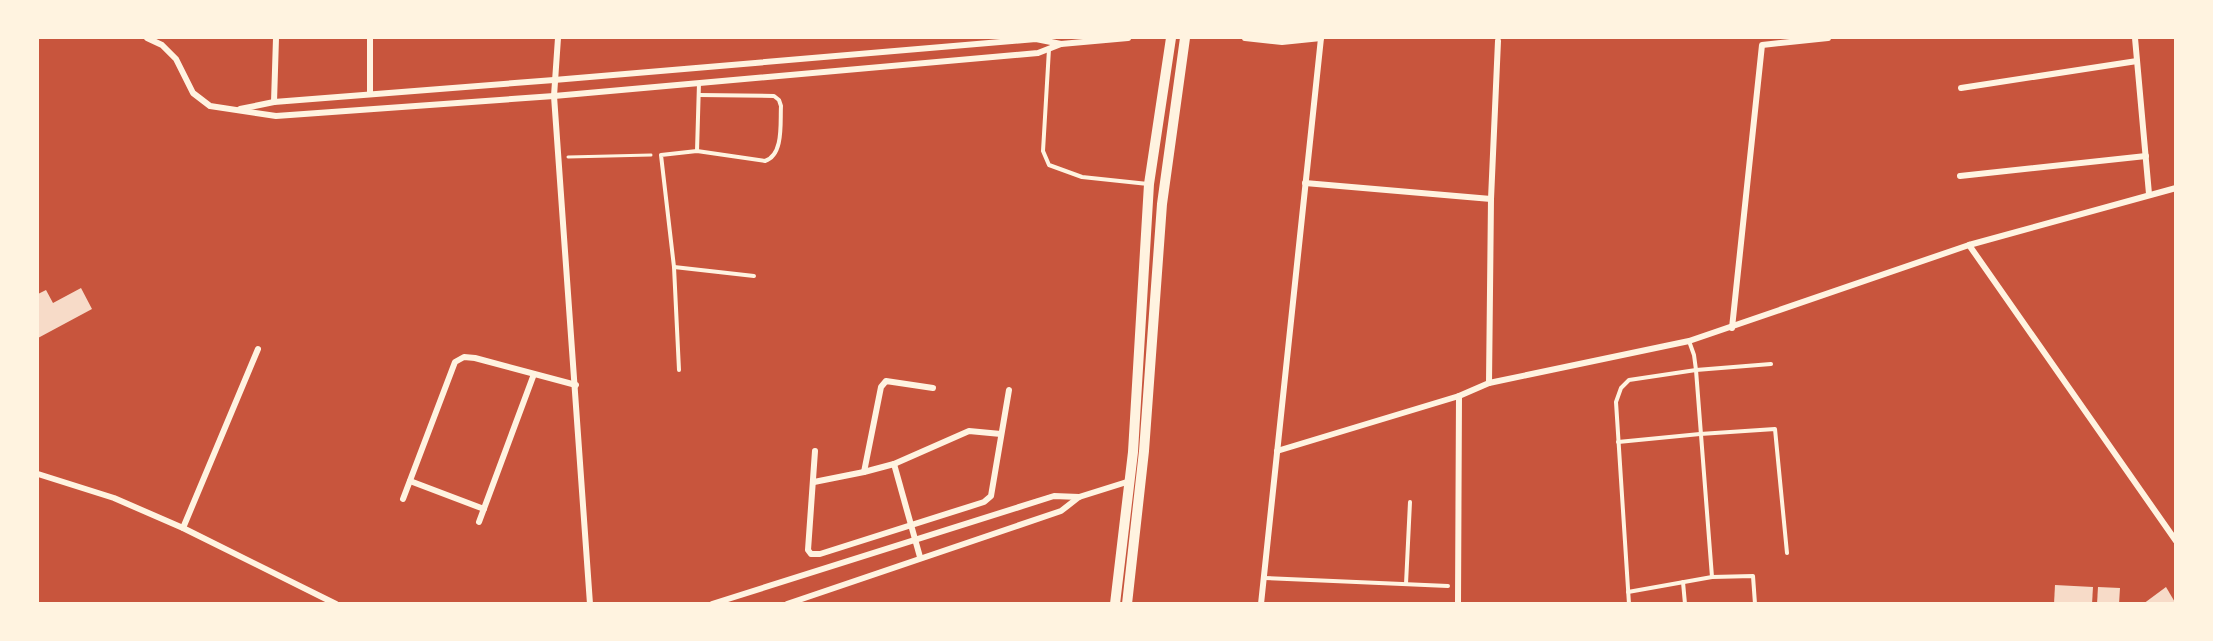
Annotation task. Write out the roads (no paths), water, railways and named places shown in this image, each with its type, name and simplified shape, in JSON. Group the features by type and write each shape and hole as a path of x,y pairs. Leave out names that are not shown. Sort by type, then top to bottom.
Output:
{"street":[{"path":"147,38 162,45 176,60 193,93 210,106 276,116 554,96 1038,53 1061,44"},
{"path":"274,102 276,38"},
{"path":"370,38 370,94"},
{"path":"558,38 554,96 590,603"},
{"path":"237,110 274,102 1036,39 1061,44 1128,38"},
{"path":"1115,603 1129,481 1149,184 1171,38"},
{"path":"1127,603 1141,478 1162,204 1185,38"},
{"path":"1245,38 1282,42 1321,38 1261,603"},
{"path":"1732,327 1762,45 1828,38"},
{"path":"2134,38 2149,194"},
{"path":"1490,383 1491,199 1498,41"},
{"path":"1961,88 2137,61"},
{"path":"1960,176 2146,156"},
{"path":"1305,183 1491,199"},
{"path":"1276,451 1459,396 1490,383 1689,342 1969,245 2175,188"},
{"path":"1969,245 2175,541"},
{"path":"183,528 258,349"},
{"path":"404,499 455,363 464,357 576,385"},
{"path":"479,522 534,374"},
{"path":"864,472 881,387 886,381 933,388"},
{"path":"815,451 808,550 811,554 820,554 984,502 991,496 1009,390"},
{"path":"1458,603 1459,396"},
{"path":"814,482 894,464 969,431 1001,434"},
{"path":"894,464 921,557"},
{"path":"38,474 114,498 183,528 336,603"},
{"path":"712,603 1054,496 1079,497 1141,478"},
{"path":"410,481 484,509"},
{"path":"787,603 1061,511 1079,497"}],"lane":[{"path":"976,38 976,45"},
{"path":"1049,49 1043,151 1049,165 1083,177 1149,184"},
{"path":"697,151 699,82"},
{"path":"679,370 674,267 661,155 697,151 770,160 777,150 781,106 780,100 774,96 699,95"},
{"path":"674,267 754,276"},
{"path":"1689,342 1696,370 1712,577"},
{"path":"1629,603 1616,402 1621,388 1629,380 1696,370 1772,364"},
{"path":"1618,442 1775,429 1787,553"},
{"path":"1406,584 1410,502"},
{"path":"1628,591 1712,577 1753,576 1755,603"},
{"path":"1263,578 1448,586"},
{"path":"1683,582 1685,603"}]}
